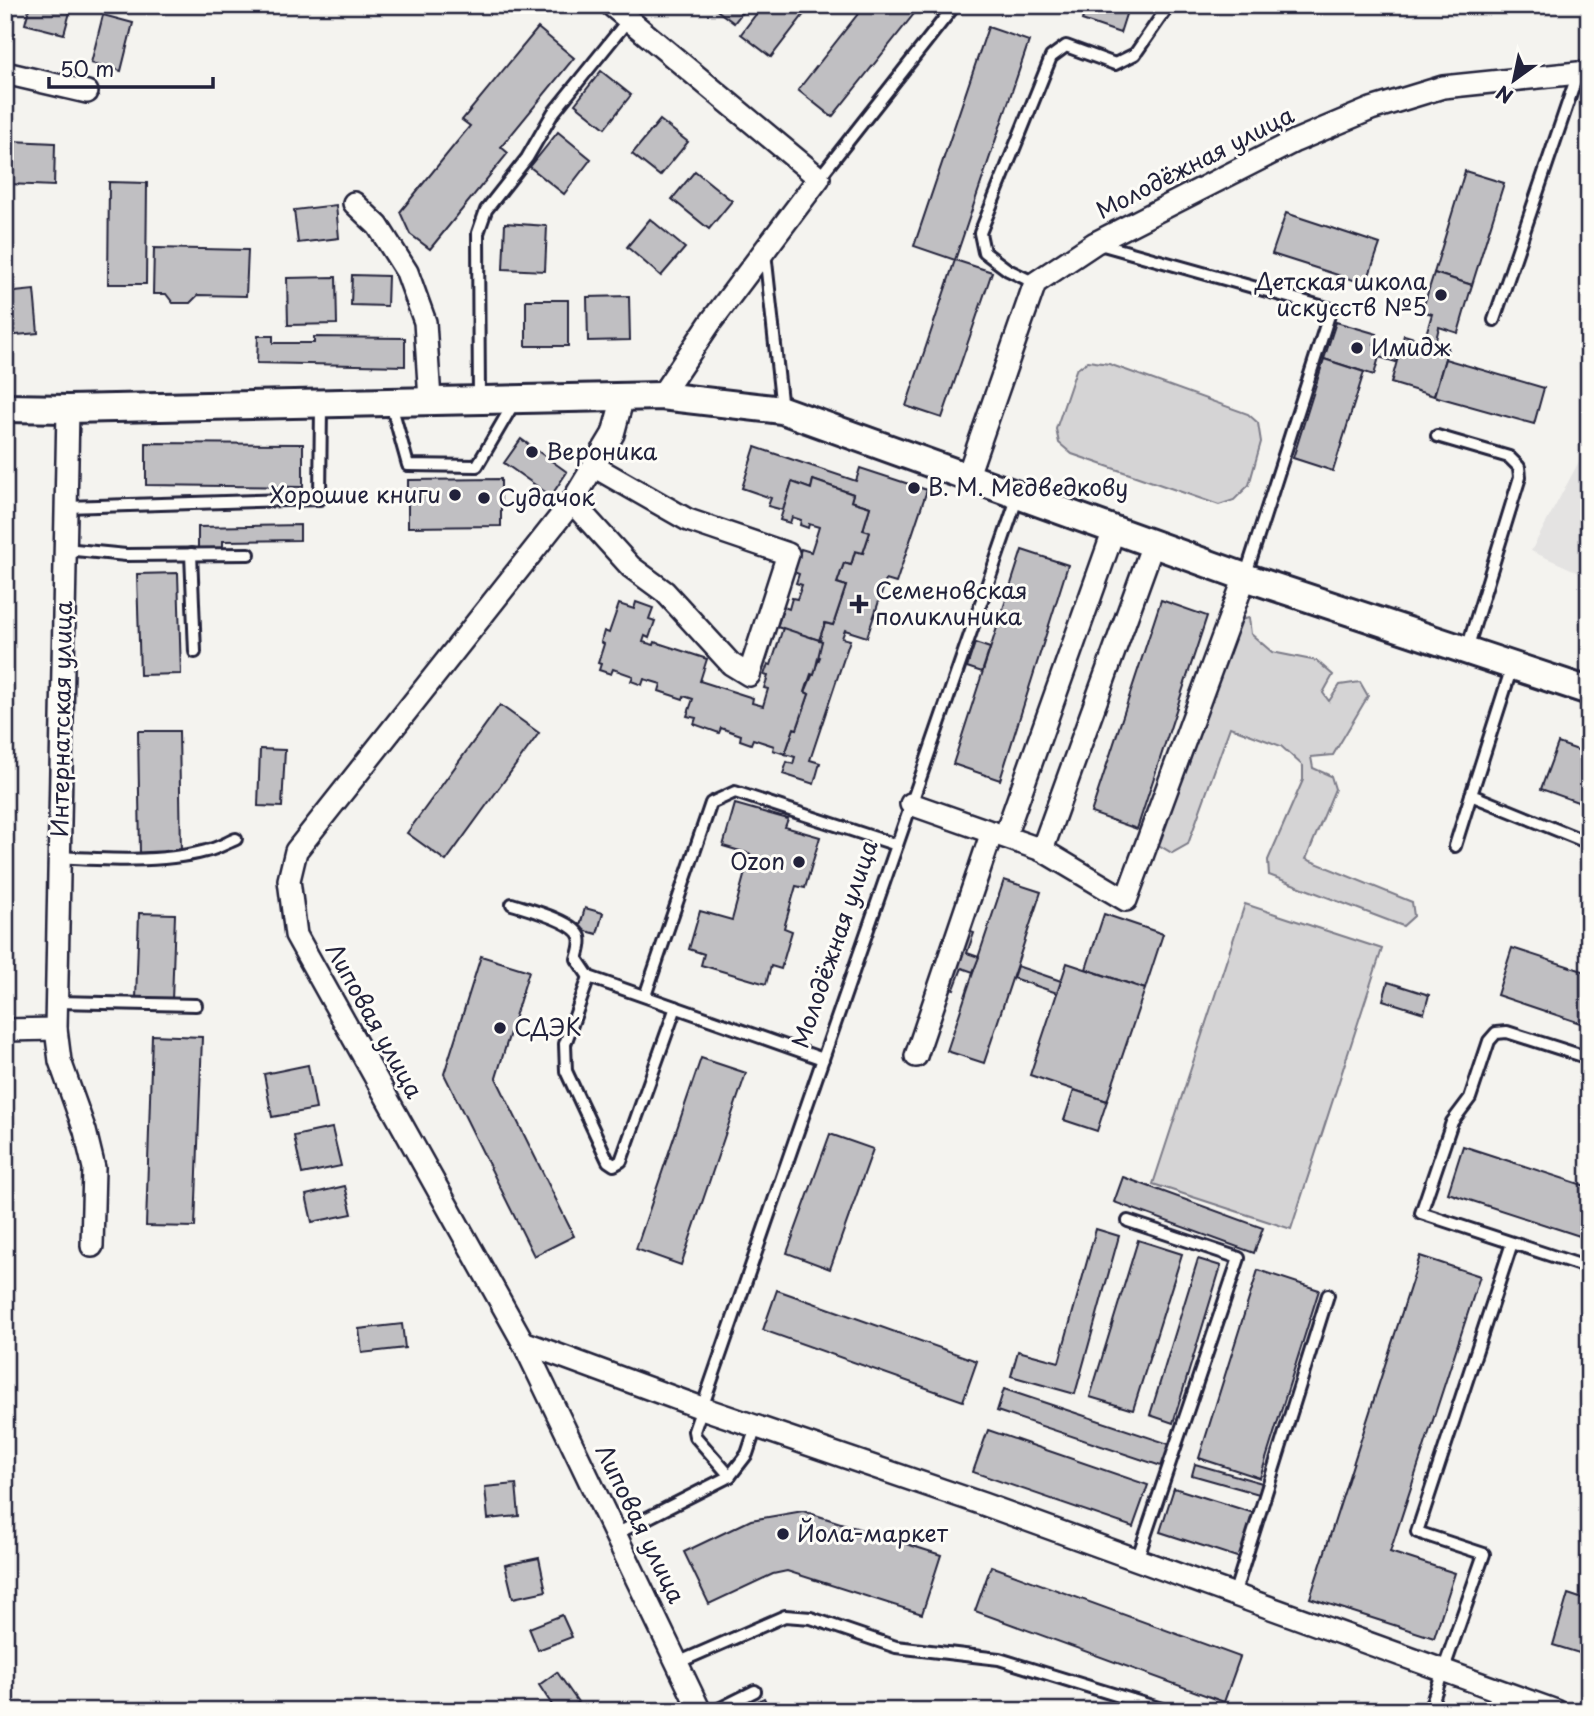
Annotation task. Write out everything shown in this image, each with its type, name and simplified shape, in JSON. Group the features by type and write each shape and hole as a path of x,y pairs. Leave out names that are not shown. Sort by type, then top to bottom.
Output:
{"street":[{"path":"611,5 819,178 710,323 661,396"},
{"path":"5,73 86,92"},
{"name":"Молодёжная улица","path":"1035,283 1096,243 1295,141 1371,109 1443,87 1583,74"},
{"path":"354,203 378,226 407,272 425,322 430,400"},
{"path":"967,478 1035,283"},
{"path":"5,408 68,409 661,396 782,410 1245,578 1589,691"},
{"name":"Липовая улица","path":"623,397 613,434 572,502 296,851 289,880 296,935 523,1342 700,1711"},
{"name":"Интернатская улица","path":"68,409 56,1029 60,1061 85,1131 94,1168 92,1246"},
{"path":"572,502 631,568 664,592 731,664 749,675 788,554 688,520 595,467"},
{"path":"916,1056 1114,530"},
{"path":"1042,849 1153,544"},
{"path":"911,804 1042,849 1126,900 1245,578"},
{"path":"5,1030 56,1029"},
{"path":"523,1342 756,1427 984,1504 1556,1711"}],"lane":[{"path":"819,178 955,5"},
{"path":"1035,283 1008,270 984,252 980,233 1051,57 1066,46 1115,64 1135,54 1169,5"},
{"path":"479,400 478,233 485,210 527,158 553,113 628,20"},
{"path":"1494,320 1583,74"},
{"path":"1096,243 1331,309 1245,578"},
{"path":"764,250 782,410"},
{"path":"390,401 408,465 477,466 516,399"},
{"path":"66,507 320,499 321,402"},
{"path":"1437,436 1509,457 1519,467 1520,477 1466,651"},
{"name":"Молодёжная улица","path":"730,1476 695,1436 694,1431 1018,496"},
{"path":"65,550 126,555 249,554"},
{"path":"191,554 195,652"},
{"path":"1455,846 1512,667"},
{"path":"645,996 711,803 735,792 897,845"},
{"path":"1471,795 1589,843"},
{"path":"60,856 95,859 179,856 208,851 236,839"},
{"path":"512,904 565,923 578,932 581,940 577,959 589,976 823,1059"},
{"path":"589,976 565,1044 565,1071 608,1161 614,1165 621,1161 676,1007"},
{"path":"57,1002 196,1005"},
{"path":"1589,1058 1507,1032 1496,1033 1489,1041 1470,1098 1452,1122 1421,1213 1589,1268"},
{"path":"1128,1220 1239,1258 1137,1560"},
{"path":"1429,1711 1484,1554 1417,1532 1512,1243"},
{"path":"1234,1595 1328,1295"},
{"path":"616,1535 730,1476 747,1454 756,1427"},
{"path":"677,1663 785,1616 811,1618 896,1647 999,1659 1168,1711"},
{"path":"1491,1711 1498,1689"},
{"path":"715,1711 755,1691"}],"shaded area":[{"path":"1088,361 1109,364 1248,414 1258,423 1261,442 1249,485 1234,500 1219,505 1072,454 1059,443 1056,429 1076,370"},
{"path":"1589,443 1589,577 1531,551"},
{"path":"1249,618 1251,634 1272,652 1317,661 1333,675 1323,693 1329,701 1340,685 1360,682 1368,696 1333,755 1311,757 1313,768 1331,776 1335,789 1306,859 1412,902 1414,916 1403,926 1269,875 1268,860 1303,780 1303,766 1281,746 1230,727 1188,844 1172,853 1157,844 1240,620"},
{"path":"1245,904 1382,949 1291,1229 1153,1184"}],"building":[{"path":"30,5 72,5 64,34 25,24"},
{"path":"710,5 748,5 734,23"},
{"path":"763,5 811,5 771,57 741,34"},
{"path":"865,5 921,5 832,117 798,90"},
{"path":"1087,5 1129,5 1120,33 1082,20"},
{"path":"103,15 133,23 121,71 91,63"},
{"path":"988,27 1029,41 955,260 914,246"},
{"path":"538,28 574,58 501,147 508,153 430,249 410,234 400,212 470,126 462,120"},
{"path":"601,71 631,95 605,128 575,104"},
{"path":"660,120 688,142 660,176 632,154"},
{"path":"558,132 591,159 564,194 530,167"},
{"path":"11,141 55,143 54,186 9,184"},
{"path":"695,171 732,201 709,229 672,199"},
{"path":"1465,171 1504,183 1472,285 1434,273"},
{"path":"109,182 147,183 146,284 108,284"},
{"path":"336,205 339,238 298,243 294,210"},
{"path":"1286,213 1380,244 1366,284 1272,254"},
{"path":"650,219 685,248 661,276 627,247"},
{"path":"505,223 547,226 545,271 503,269"},
{"path":"154,248 248,250 246,296 198,295 190,303 173,303 166,294 153,294"},
{"path":"955,260 992,272 942,418 906,406"},
{"path":"1434,273 1472,285 1458,333 1439,327 1435,344 1424,341 1432,314 1422,311"},
{"path":"352,275 388,276 387,306 351,305"},
{"path":"336,277 337,324 288,325 287,278"},
{"path":"34,290 38,333 5,336 5,293"},
{"path":"629,296 630,340 588,341 587,297"},
{"path":"526,300 568,300 568,346 526,346"},
{"name":"Имидж","path":"1336,322 1377,334 1374,344 1399,352 1396,362 1379,357 1374,375 1324,359"},
{"path":"1404,335 1448,348 1434,396 1391,383"},
{"path":"258,336 273,336 273,343 314,343 314,337 405,338 405,366 257,363"},
{"path":"1324,359 1364,372 1333,471 1293,458"},
{"path":"1445,359 1544,388 1534,424 1434,396"},
{"path":"521,439 567,472 551,496 504,463"},
{"path":"146,443 303,444 303,487 146,485"},
{"name":"Семеновская поликлиника","path":"755,447 856,481 860,468 927,490 896,583 886,580 867,637 845,630 842,638 850,640 810,760 820,763 814,784 783,774 787,762 793,764 795,757 785,754 809,694 805,692 820,657 817,656 822,641 819,640 825,623 833,625 846,586 837,583 844,563 851,565 855,551 863,553 870,532 863,530 870,507 851,501 853,494 813,480 811,489 792,482 783,510 768,506 771,498 742,488"},
{"path":"501,479 501,526 408,527 408,480"},
{"path":"813,480 853,494 851,501 870,507 863,530 870,532 863,553 855,551 851,565 844,563 837,583 846,586 833,625 825,623 819,640 777,627 784,607 789,609 792,598 797,599 802,585 796,583 799,574 794,572 801,549 811,552 819,527 809,524 808,528 800,525 801,520 792,517 790,523 780,520 792,482 811,489"},
{"path":"300,525 300,540 223,541 223,550 198,550 198,527"},
{"path":"1022,550 1068,565 1000,780 953,764"},
{"path":"178,573 181,674 140,675 137,574"},
{"path":"1161,600 1207,616 1137,829 1091,813"},
{"path":"636,602 653,608 649,619 655,621 649,638 645,636 643,642 654,645 655,642 707,659 700,681 753,698 752,703 763,706 768,689 764,688 768,676 764,675 768,664 771,665 783,628 822,641 814,675 811,674 805,692 809,694 785,754 773,750 774,746 753,739 751,744 740,740 741,735 721,728 719,733 694,724 696,718 687,716 693,699 684,696 683,699 659,691 661,684 644,679 642,685 631,681 633,676 613,669 611,674 599,670 604,631 609,633 619,604 634,609"},
{"path":"975,643 990,648 982,672 967,667"},
{"path":"500,705 539,733 446,861 407,833"},
{"path":"138,731 179,731 181,852 140,853"},
{"path":"1558,743 1589,754 1589,806 1541,789"},
{"path":"260,749 285,750 282,807 258,806"},
{"path":"735,804 788,819 785,827 820,837 805,888 796,886 784,928 792,931 781,969 771,966 766,984 701,965 704,954 689,949 700,911 732,920 750,854 723,846"},
{"path":"1004,880 1041,892 984,1063 947,1051"},
{"path":"585,908 603,913 597,934 579,929"},
{"path":"139,913 175,914 172,1001 136,999"},
{"path":"1104,914 1163,934 1145,989 1086,969"},
{"path":"963,929 974,933 967,953 979,957 973,972 962,968 954,989 944,986"},
{"path":"1512,948 1589,973 1589,1026 1497,995"},
{"path":"481,956 529,971 496,1078 574,1236 534,1256 444,1074"},
{"path":"1067,963 1145,989 1107,1101 1030,1075"},
{"path":"1017,966 1061,981 1057,993 1013,978"},
{"path":"1388,982 1429,995 1424,1013 1383,1000"},
{"path":"152,1035 202,1037 195,1227 146,1226"},
{"path":"701,1058 746,1073 681,1265 636,1249"},
{"path":"308,1065 316,1109 272,1117 264,1074"},
{"path":"1074,1090 1107,1101 1097,1131 1064,1120"},
{"path":"332,1128 341,1166 302,1174 294,1136"},
{"path":"830,1134 873,1149 830,1269 787,1253"},
{"path":"1463,1146 1589,1187 1589,1239 1448,1193"},
{"path":"1123,1177 1263,1228 1254,1253 1114,1202"},
{"path":"345,1186 352,1214 312,1222 306,1195"},
{"path":"1096,1229 1119,1236 1075,1394 1011,1376 1018,1351 1059,1362"},
{"path":"1138,1240 1182,1254 1133,1410 1090,1397"},
{"path":"1420,1256 1480,1276 1390,1552 1455,1573 1434,1638 1310,1598"},
{"path":"1198,1259 1221,1266 1173,1423 1150,1415"},
{"path":"1258,1270 1319,1290 1260,1478 1199,1458"},
{"path":"777,1290 977,1361 963,1401 763,1330"},
{"path":"402,1324 405,1348 362,1353 359,1329"},
{"path":"1004,1389 1172,1445 1164,1467 997,1411"},
{"path":"988,1430 1148,1485 1133,1527 973,1472"},
{"path":"1195,1464 1262,1483 1259,1494 1192,1475"},
{"path":"516,1484 519,1516 488,1519 485,1487"},
{"path":"1174,1488 1257,1514 1243,1559 1160,1532"},
{"path":"803,1511 941,1555 922,1614 787,1571 773,1574 709,1604 684,1552 751,1520"},
{"path":"539,1558 546,1591 513,1598 505,1565"},
{"path":"991,1566 1240,1657 1224,1702 975,1611"},
{"path":"1568,1594 1589,1601 1589,1656 1553,1645"},
{"path":"562,1615 572,1637 538,1650 529,1628"},
{"path":"557,1672 578,1702 565,1711 556,1711 539,1685"},
{"path":"764,1698 770,1711 745,1711 743,1708"}],"place":[{"name":"Детская школа искусств №5","path":"1441,295"},
{"name":"Имидж","path":"1357,348"},
{"name":"Вероника","path":"532,452"},
{"name":"В. М. Медведкову","path":"914,488"},
{"name":"Хорошие книги","path":"455,495"},
{"name":"Судачок","path":"484,498"},
{"name":"Семеновская поликлиника","path":"859,604"},
{"name":"Ozon","path":"799,862"},
{"name":"СДЭК","path":"500,1028"},
{"name":"Йола-маркет","path":"783,1534"}]}
